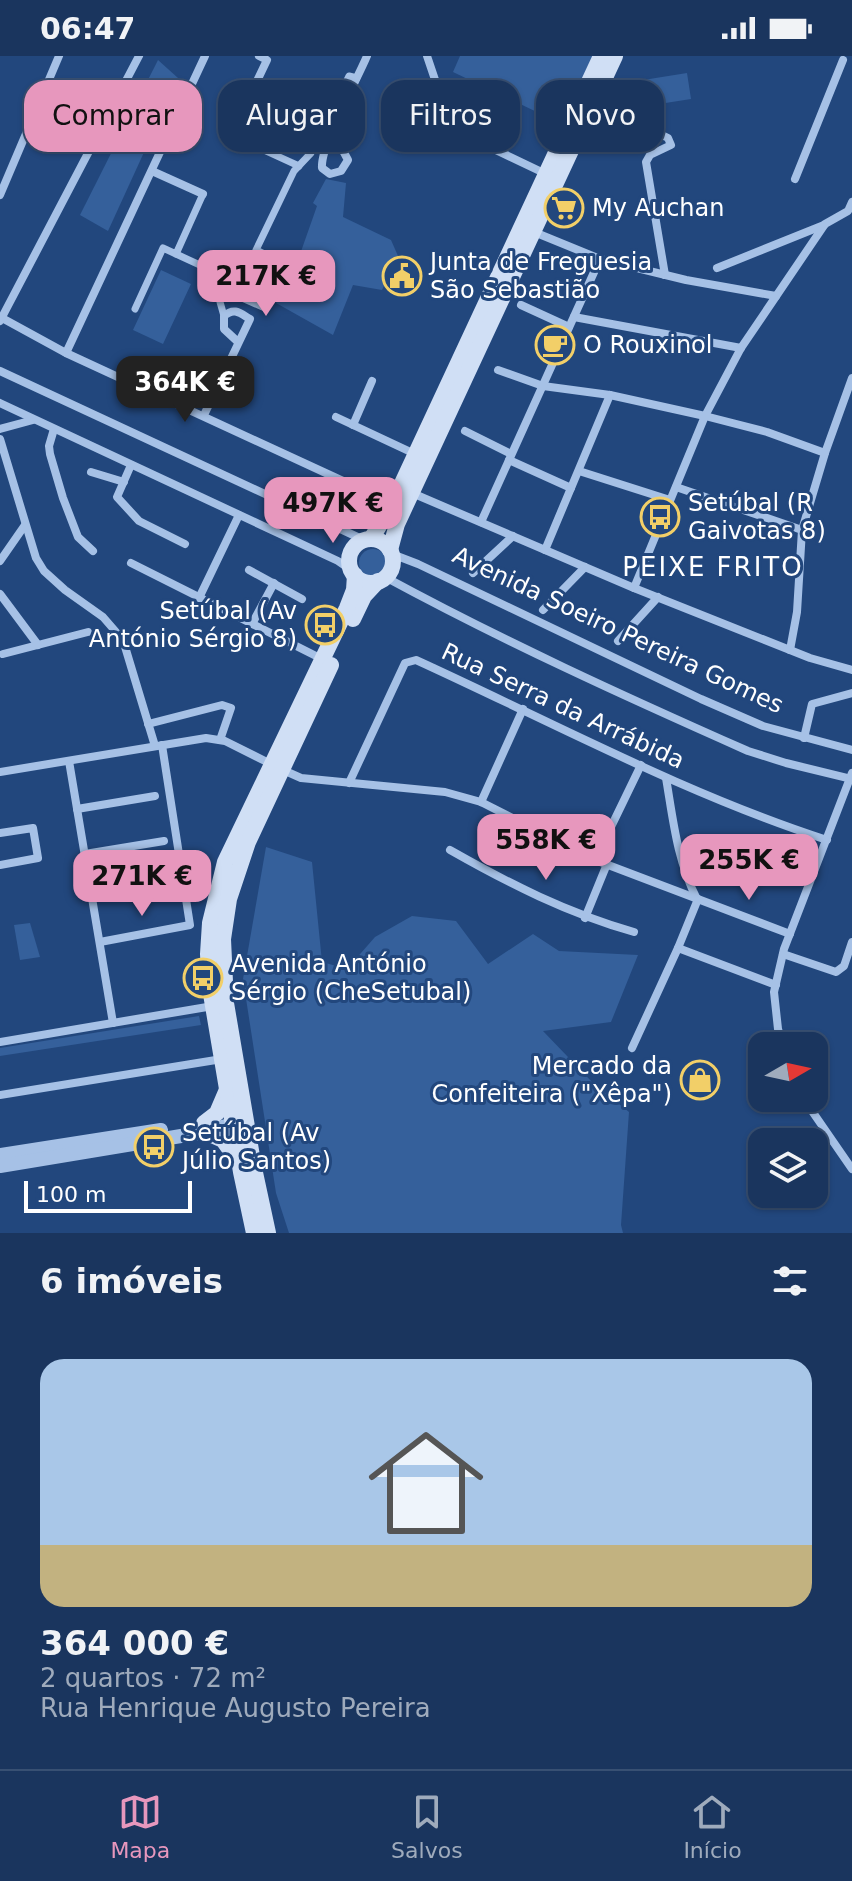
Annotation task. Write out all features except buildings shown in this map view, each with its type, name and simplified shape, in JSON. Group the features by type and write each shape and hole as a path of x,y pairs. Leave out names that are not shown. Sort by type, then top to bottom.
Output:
{"main road":[{"path":"254,1233 240,1165 239,1122 224,982 223,939 229,899 277,767 354,590 349,563 352,549 367,540 388,512 601,56"},
{"path":"268,1233 239,1122 226,1087 213,1006 208,954 216,892 225,862 364,596 392,566 395,530 615,56"},
{"name":"Avenida Soeiro Pereira Gomes","path":"367,540 378,540 391,552"},
{"path":"353,573 361,580 381,579"},
{"path":"226,1087 222,1106 204,1128 231,1147 240,1165"}],"street":[{"path":"0,195 59,56"},
{"path":"139,56 1,320 369,493 379,498 388,512"},
{"path":"66,353 205,56"},
{"path":"257,80 267,60 259,56"},
{"path":"238,342 224,329 220,302 224,294 233,294 265,308 287,265 256,250 294,171 311,153 349,76 357,78 367,56"},
{"path":"427,56 450,124 456,131 546,174"},
{"path":"795,179 845,60"},
{"path":"333,132 348,160 341,171 330,174 322,168 321,159 333,132"},
{"path":"268,152 299,166"},
{"path":"656,152 646,162 665,275"},
{"path":"152,171 203,194 176,254"},
{"path":"717,268 825,224 848,211 852,202"},
{"path":"634,588 705,416 741,348 825,224"},
{"path":"534,232 600,259 776,296"},
{"path":"135,309 163,248 239,283 233,294"},
{"path":"481,522 600,259"},
{"path":"521,305 569,327"},
{"path":"204,415 250,319 236,311 229,311 224,316"},
{"path":"574,317 741,348"},
{"path":"498,370 543,386 610,395 705,416 767,432 825,453"},
{"name":"Avenida Soeiro Pereira Gomes","path":"0,371 367,540"},
{"path":"790,650 797,612 802,530 852,378"},
{"path":"353,425 372,381"},
{"path":"545,550 610,395"},
{"path":"0,403 338,561 353,573"},
{"path":"336,417 415,454"},
{"path":"0,429 34,419"},
{"path":"5,451 8,434 14,425"},
{"path":"54,429 49,450 63,498 78,537 93,551"},
{"path":"465,431 571,488"},
{"path":"0,439 30,544 44,571 103,617 123,640 148,724 158,746 190,925 100,942"},
{"path":"131,465 117,497 139,521 185,544"},
{"path":"579,471 670,500"},
{"path":"91,472 124,482"},
{"path":"676,487 802,530"},
{"path":"412,493 634,588 790,650 852,670"},
{"path":"199,598 239,515"},
{"path":"0,561 25,525"},
{"path":"473,573 513,536"},
{"name":"Avenida Soeiro Pereira Gomes","path":"391,552 763,726 852,750"},
{"path":"131,563 323,659"},
{"path":"543,610 585,567"},
{"path":"249,570 302,599"},
{"path":"381,579 736,745 786,763 851,777 783,954 774,992 779,1032"},
{"path":"252,624 274,583"},
{"path":"0,594 38,645"},
{"path":"618,641 658,597"},
{"path":"3,654 88,632"},
{"name":"Rua Serra da Arrábida","path":"349,783 405,663 416,660 666,778 759,818 827,840"},
{"path":"804,738 812,704 852,693"},
{"path":"148,724 222,705 231,708 220,740"},
{"path":"481,802 523,709"},
{"path":"0,772 206,738 220,740 301,778 445,792 481,802 595,860 790,934"},
{"path":"69,761 113,1023"},
{"path":"595,860 641,765"},
{"path":"666,778 685,877 698,899"},
{"path":"77,809 155,796"},
{"path":"0,833 33,828 38,858 0,865"},
{"path":"85,854 164,841"},
{"path":"450,850 508,883 585,918 634,932"},
{"path":"585,918 607,864"},
{"path":"632,1048 698,899"},
{"path":"783,954 836,972 844,966 852,942"},
{"path":"678,948 776,985"},
{"path":"0,1042 213,1006"},
{"path":"0,1095 222,1059"},
{"path":"813,1112 852,1169"},
{"path":"0,1166 239,1122"},
{"path":"0,1155 204,1128"}],"shaded area":[{"path":"460,56 593,56 581,80 536,80 536,112 520,104 520,80 470,80 453,72"},
{"path":"158,60 178,78 177,80 148,80"},
{"path":"687,73 691,99 664,103 664,80 643,80"},
{"path":"112,152 144,152 108,231 80,215"},
{"path":"326,179 346,183 343,217 391,240 398,256 382,290 353,285 333,335 276,303 282,286 298,260 317,206 313,203"},
{"path":"161,270 191,284 163,344 133,330"},
{"path":"373,549 383,553 387,563 383,573 373,577 363,573 359,563 363,553"},
{"path":"266,847 312,862 322,962 347,969 375,937 412,916 456,921 488,964 533,934 559,951 638,955 611,1022 543,1031 592,1082 629,1112 623,1233 289,1233 276,1193 243,979"},
{"path":"30,923 40,957 20,960 14,925"},
{"path":"199,1016 201,1025 0,1056 0,1048"}],"place":[{"name":"My Auchan","path":"564,208"},
{"name":"Junta de Freguesia São Sebastião","path":"402,276"},
{"name":"O Rouxinol","path":"555,345"},
{"name":"Setúbal (R Gaivotas 8)","path":"660,517"},
{"name":"Setúbal (Av António Sérgio 8)","path":"325,625"},
{"name":"Avenida António Sérgio (CheSetubal)","path":"203,978"},
{"name":"Mercado da Confeiteira (\"Xêpa\")","path":"700,1080"},
{"name":"Setúbal (Av Júlio Santos)","path":"154,1147"}],"district":[{"name":"PEIXE FRITO","path":"713,567"}]}
